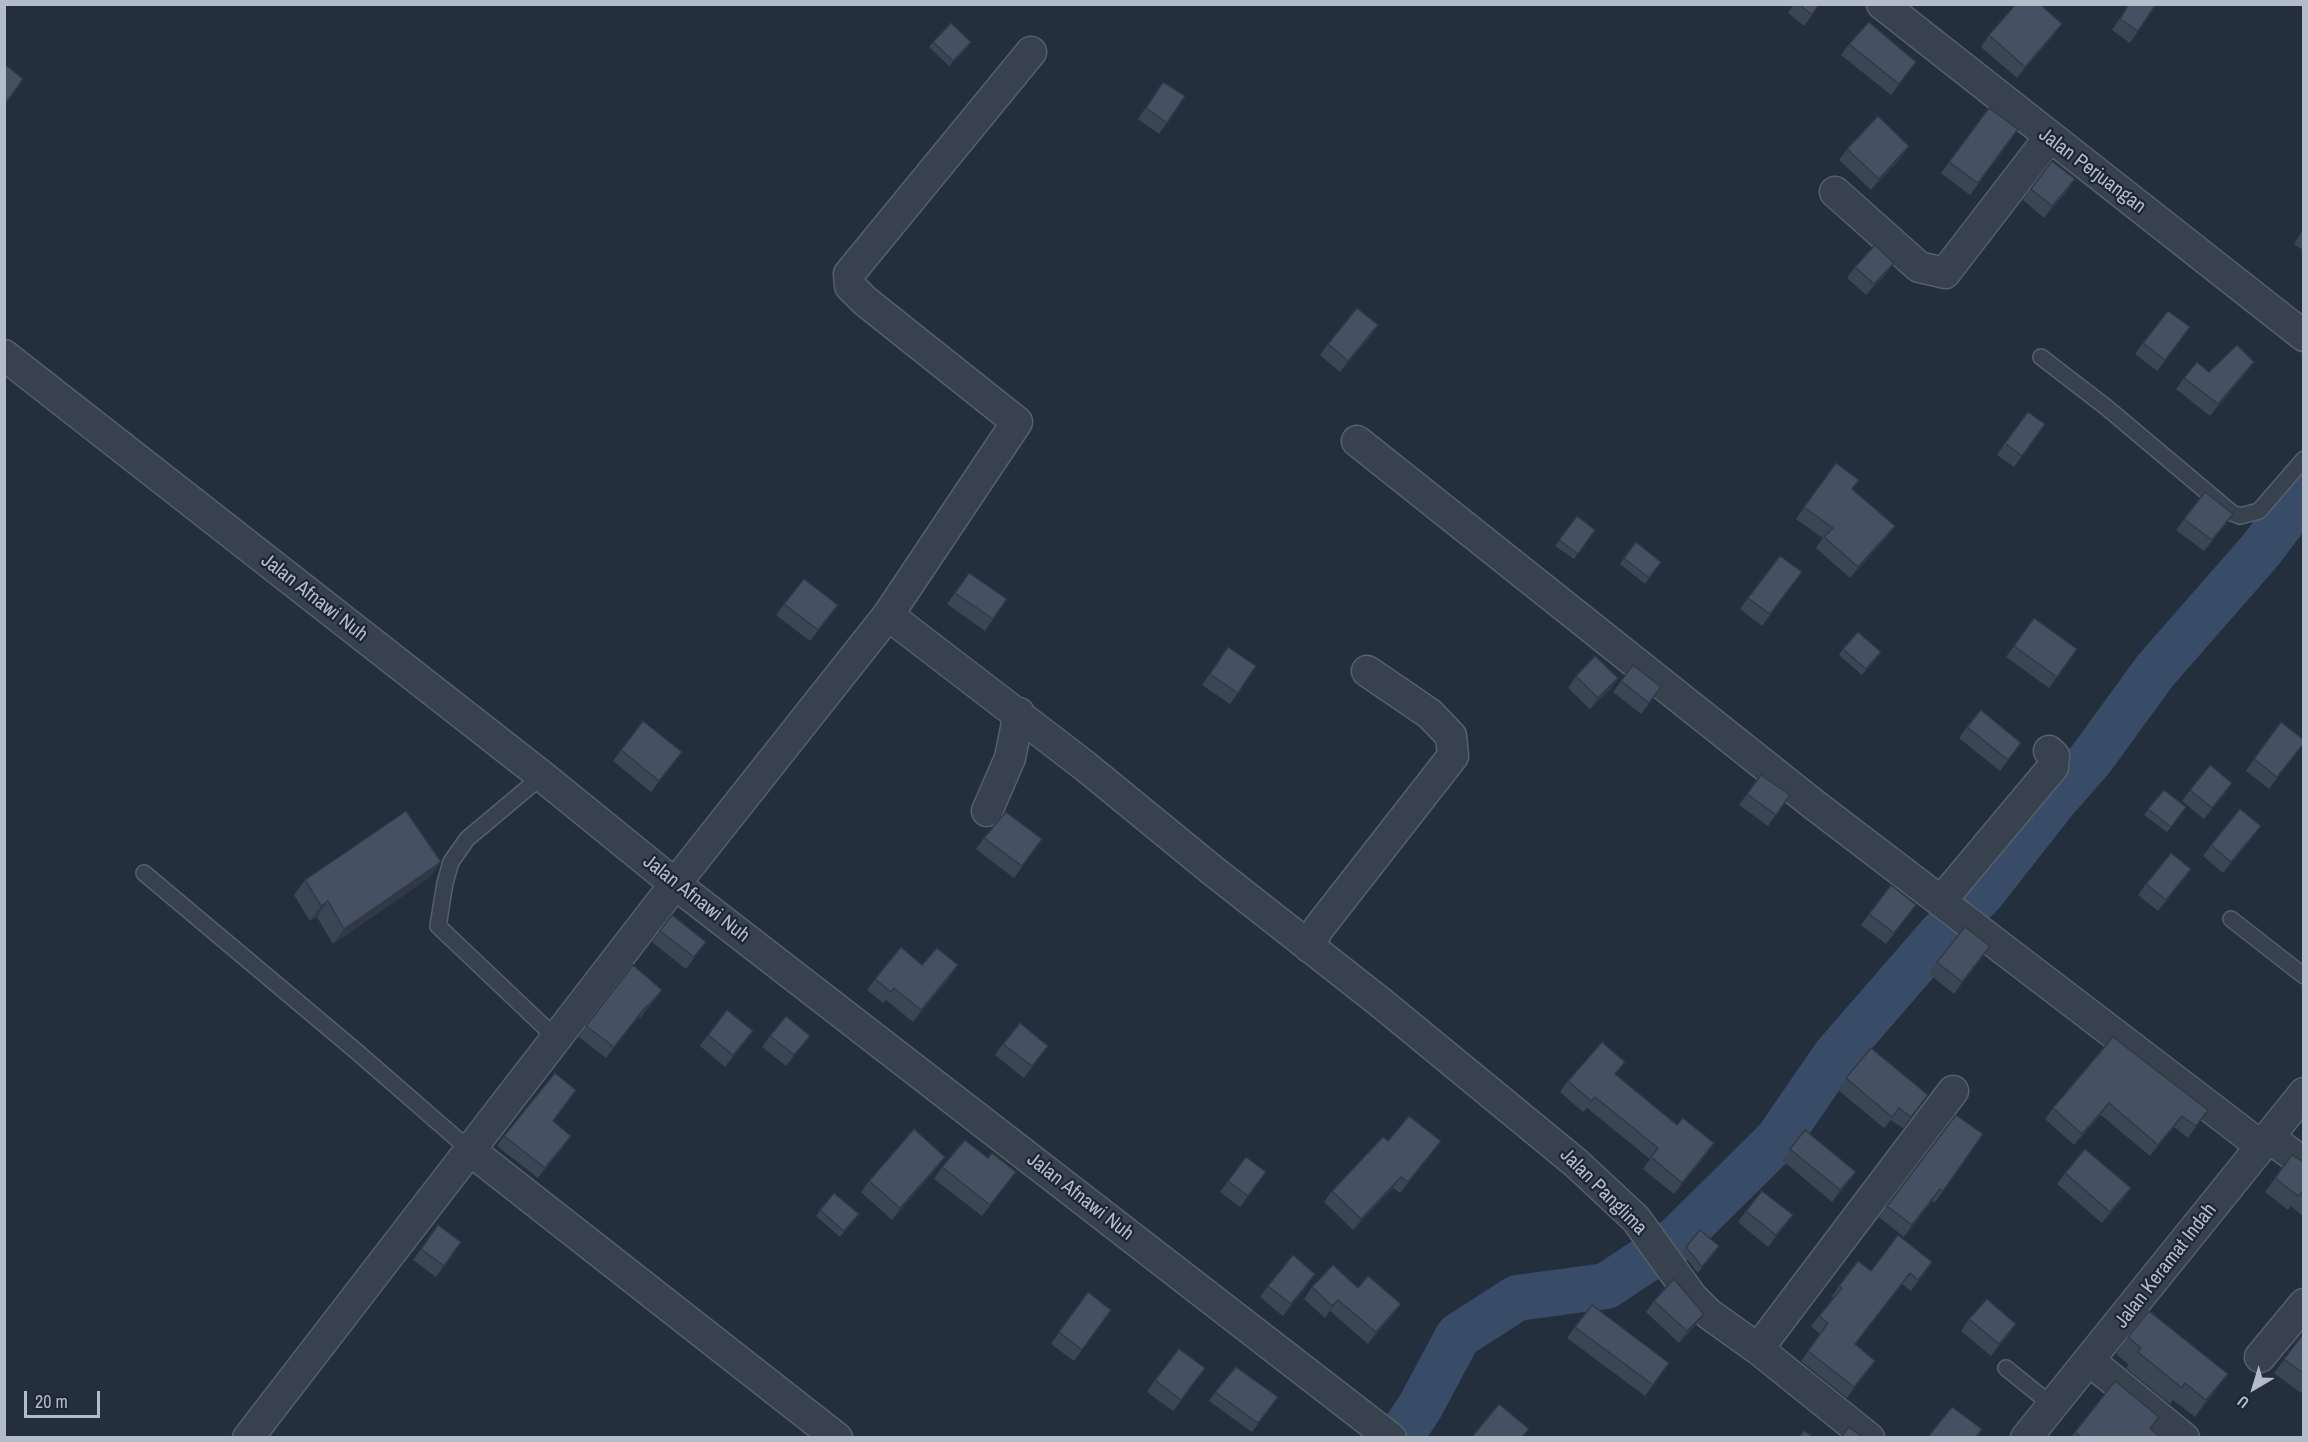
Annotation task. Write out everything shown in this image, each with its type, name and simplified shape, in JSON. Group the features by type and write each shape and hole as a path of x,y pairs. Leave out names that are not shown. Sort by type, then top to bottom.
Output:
{"street":[{"name":"Jalan Perjuangan","path":"1882,4 2049,138 2209,259 2304,336"},
{"path":"248,1437 675,884 888,615 1017,422 865,301 850,286 849,274 1031,52"},
{"path":"1835,192 1919,267 1945,273 2049,138"},
{"name":"Jalan Afnawi Nuh","path":"5,358 542,776 675,884 1391,1437"},
{"path":"1358,441 1812,803 2264,1142 2304,1163"},
{"name":"Jalan Panglima","path":"888,615 1019,713 1380,1002 1576,1163 1635,1219 1709,1314 1758,1349 1869,1437"},
{"path":"1309,947 1318,929 1453,756 1450,736 1430,714 1367,671"},
{"path":"987,811 1010,758 1019,713"},
{"path":"1944,903 2053,767 2054,756 2049,751"},
{"path":"1758,1349 1953,1091"},
{"name":"Jalan Keramat Indah","path":"2026,1437 2090,1361 2304,1093"},
{"path":"471,1151 837,1437"},
{"path":"2260,1357 2304,1304"},
{"path":"2090,1361 2184,1437"}],"lane":[{"path":"2041,357 2106,407 2232,513 2240,516 2259,512 2304,459"},
{"path":"542,776 490,818 451,862 438,926 556,1038"},
{"path":"144,873 471,1151"},
{"path":"2231,919 2304,976"},
{"path":"2006,1368 2053,1406"}],"building":[{"path":"1799,4 1819,4 1812,15"},
{"path":"2016,4 2040,4 2062,24 2025,67 1989,35"},
{"path":"2129,4 2156,4 2138,31 2120,19"},
{"path":"1869,22 1916,62 1899,84 1849,44"},
{"path":"951,23 971,42 953,61 933,42"},
{"path":"7,66 23,79 8,100 4,97 4,69"},
{"path":"1163,82 1185,96 1167,123 1146,108"},
{"path":"1989,108 2018,129 1978,183 1949,162"},
{"path":"1878,116 1909,146 1879,179 1847,149"},
{"path":"2052,161 2075,179 2052,206 2031,189"},
{"path":"1875,245 1894,263 1874,284 1855,267"},
{"path":"1357,308 1378,325 1348,361 1328,344"},
{"path":"2168,311 2190,327 2165,360 2143,343"},
{"path":"2237,345 2254,362 2218,404 2184,378 2197,362 2209,372"},
{"path":"2028,412 2045,424 2022,456 2005,443"},
{"path":"1836,463 1859,480 1852,489 1895,526 1858,567 1824,537 1833,528 1804,507"},
{"path":"2205,492 2233,514 2212,540 2184,519"},
{"path":"1577,516 1595,530 1578,554 1559,540"},
{"path":"1636,542 1661,562 1649,578 1624,558"},
{"path":"1780,556 1802,572 1770,614 1748,598"},
{"path":"969,573 1007,599 993,619 955,593"},
{"path":"804,579 838,605 818,630 784,604"},
{"path":"2034,618 2077,649 2057,677 2014,646"},
{"path":"1858,632 1881,652 1866,669 1843,649"},
{"path":"1228,647 1256,666 1238,693 1210,674"},
{"path":"1595,656 1618,678 1598,698 1576,676"},
{"path":"1633,665 1661,687 1649,703 1621,681"},
{"path":"1981,710 2021,743 2008,760 1967,727"},
{"path":"643,721 682,752 659,781 621,750"},
{"path":"2281,722 2304,740 2304,743 2277,777 2254,759"},
{"path":"2210,765 2232,783 2212,808 2190,790"},
{"path":"1761,775 1790,795 1776,815 1747,794"},
{"path":"2164,790 2186,807 2171,827 2148,809"},
{"path":"2240,809 2261,826 2231,862 2211,845"},
{"path":"406,811 441,862 344,929 328,901 321,906 305,880"},
{"path":"1006,812 1042,839 1022,866 984,838"},
{"path":"2171,853 2191,869 2166,900 2146,884"},
{"path":"1891,885 1916,905 1894,933 1869,914"},
{"path":"672,915 706,942 694,957 660,931"},
{"path":"1965,927 1990,946 1962,982 1937,962"},
{"path":"901,947 922,965 937,948 958,965 921,1010 894,988 891,992 875,979"},
{"path":"633,965 662,990 647,1005 614,1047 586,1026"},
{"path":"727,1010 753,1031 733,1055 708,1035"},
{"path":"786,1016 810,1036 794,1055 770,1036"},
{"path":"1020,1023 1048,1046 1032,1066 1003,1044"},
{"path":"2113,1037 2208,1110 2196,1126 2182,1116 2158,1145 2109,1103 2082,1134 2053,1108"},
{"path":"1602,1042 1625,1062 1615,1074 1677,1125 1683,1118 1714,1143 1682,1183 1651,1157 1658,1148 1595,1097 1591,1101 1568,1081"},
{"path":"1871,1048 1928,1095 1911,1117 1899,1108 1892,1117 1846,1078"},
{"path":"555,1073 576,1090 553,1121 571,1136 545,1168 504,1136"},
{"path":"1956,1115 1983,1134 1943,1191 1940,1189 1912,1225 1887,1206"},
{"path":"1409,1116 1441,1141 1408,1182 1401,1177 1361,1219 1332,1191 1383,1137 1388,1141"},
{"path":"914,1129 945,1157 900,1208 869,1181"},
{"path":"1805,1130 1856,1172 1840,1190 1790,1149"},
{"path":"965,1140 988,1158 992,1153 1016,1172 990,1205 942,1167"},
{"path":"2085,1149 2131,1188 2110,1212 2065,1173"},
{"path":"2292,1155 2304,1162 2304,1195 2301,1193 2298,1196 2275,1178"},
{"path":"1246,1157 1266,1172 1248,1196 1228,1181"},
{"path":"1762,1191 1793,1215 1776,1235 1746,1211"},
{"path":"834,1193 859,1214 844,1231 820,1210"},
{"path":"438,1225 461,1242 444,1266 421,1249"},
{"path":"1700,1230 1719,1246 1702,1267 1686,1247"},
{"path":"1898,1235 1932,1262 1918,1280 1910,1273 1855,1344 1875,1361 1854,1387 1808,1351 1828,1323 1819,1316 1842,1288 1839,1286 1858,1261 1871,1271"},
{"path":"1293,1255 1315,1274 1291,1304 1268,1286"},
{"path":"1333,1265 1358,1288 1368,1276 1401,1304 1376,1332 1338,1300 1332,1306 1312,1287"},
{"path":"1674,1279 1704,1314 1687,1331 1654,1301"},
{"path":"1088,1292 1111,1310 1082,1350 1059,1332"},
{"path":"1987,1299 2016,1324 1999,1344 1969,1319"},
{"path":"1592,1305 1669,1363 1653,1385 1575,1327"},
{"path":"2149,1311 2228,1374 2206,1400 2185,1383 2182,1388 2138,1352 2141,1348 2128,1337"},
{"path":"2304,1333 2304,1374 2284,1359"},
{"path":"1179,1349 1205,1368 1181,1400 1155,1380"},
{"path":"1236,1367 1278,1397 1258,1423 1215,1392"},
{"path":"2115,1381 2159,1417 2150,1428 2160,1437 2081,1437 2075,1432"},
{"path":"1499,1404 1529,1429 1522,1437 1472,1437"},
{"path":"1952,1407 1982,1429 1976,1437 1928,1437"},
{"path":"1849,1427 1862,1437 1841,1437"},
{"path":"1804,1431 1813,1437 1799,1437"}],"waterway":[{"path":"1399,1438 1420,1407 1458,1336 1517,1298 1606,1286 1677,1239 1778,1139 1835,1056 1940,935 1981,894 2054,801 2091,759 2155,671 2260,551 2304,493"}]}
